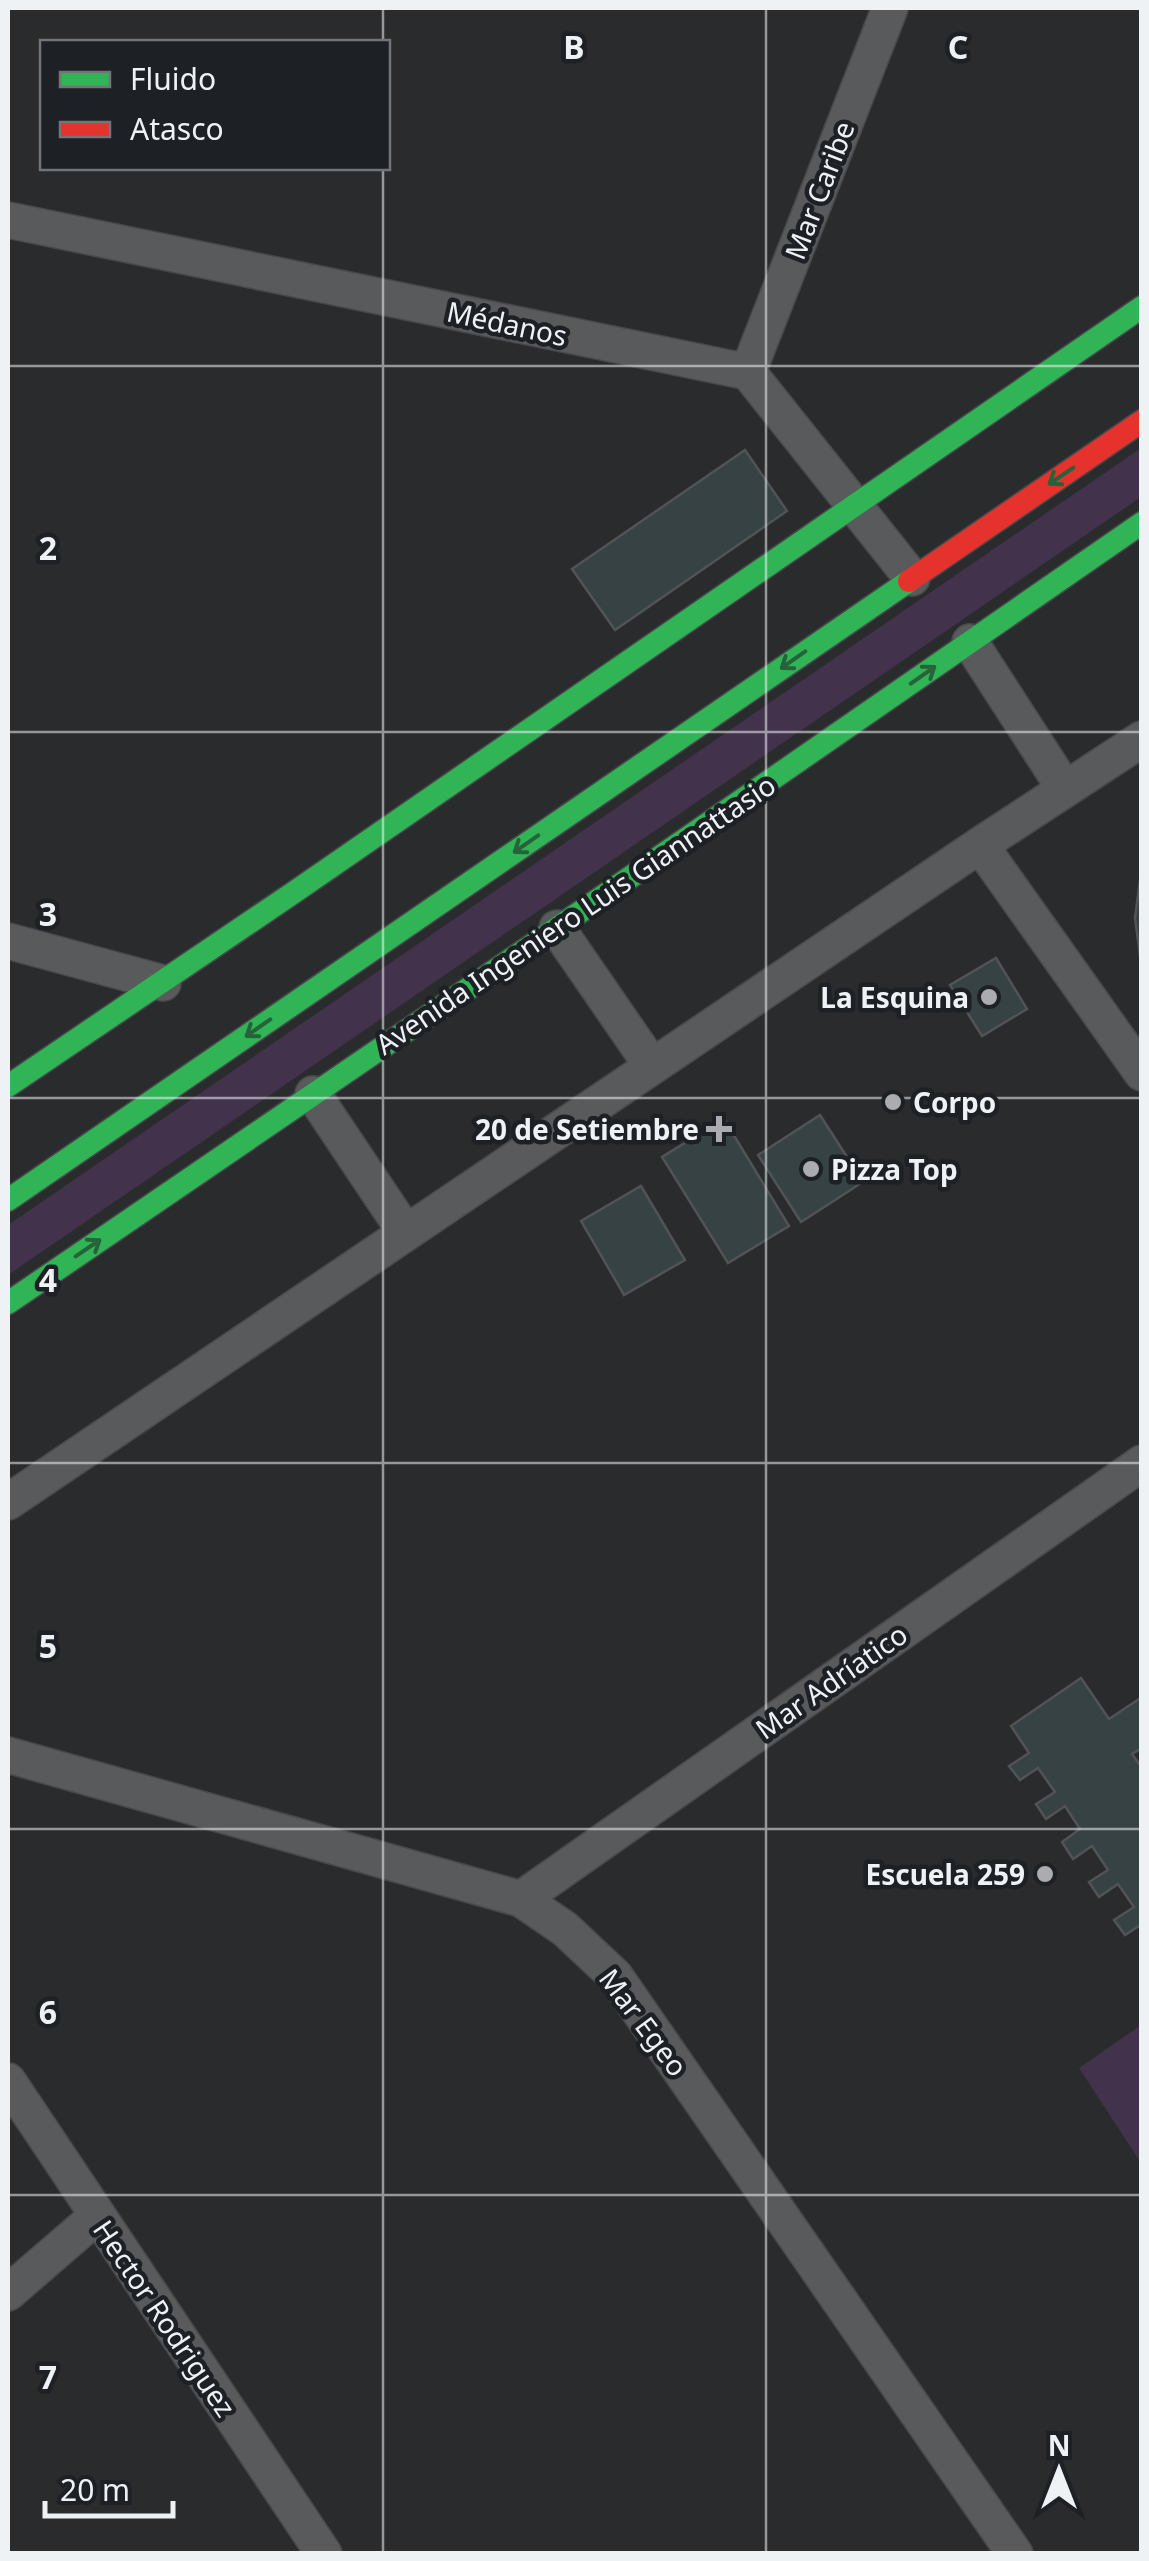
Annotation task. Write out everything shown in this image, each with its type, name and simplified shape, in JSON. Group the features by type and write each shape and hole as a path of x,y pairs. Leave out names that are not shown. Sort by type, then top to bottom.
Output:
{"main road":[{"path":"8,1086 1142,307"},
{"path":"8,1200 1142,420"},
{"name":"Avenida Ingeniero Luis Giannattasio","path":"8,1303 1142,522"}],"street":[{"name":"Mar Caribe","path":"748,372 890,8"},
{"name":"Médanos","path":"8,220 748,372"},
{"path":"748,372 912,578"},
{"path":"970,642 1064,790"},
{"path":"8,1502 1142,739"},
{"path":"980,845 1142,1072"},
{"path":"556,928 652,1066"},
{"path":"8,941 163,983"},
{"path":"313,1094 406,1233"},
{"name":"Mar Adríatico","path":"520,1899 1142,1464"},
{"name":"Mar Egeo","path":"8,1755 520,1899 565,1929 615,1976 1015,2554"},
{"name":"Hector Rodriguez","path":"8,2081 324,2554"},
{"path":"8,2293 97,2216"}],"shaded area":[{"path":"1141,448 1141,497 8,1275 8,1225"},
{"path":"1141,2025 1141,2163 1079,2068"}],"building":[{"path":"745,450 787,511 615,630 572,569"},
{"path":"1142,865 1142,970 1135,918"},
{"name":"La Esquina","path":"996,958 1027,1009 982,1036 950,985"},
{"name":"Pizza Top","path":"820,1115 863,1182 801,1222 758,1155"},
{"path":"724,1119 789,1226 728,1263 662,1157"},
{"path":"641,1186 685,1260 624,1295 581,1221"},
{"path":"1081,1678 1109,1719 1142,1697 1142,1748 1132,1754 1142,1768 1142,1924 1125,1935 1114,1920 1134,1907 1118,1884 1099,1897 1089,1882 1108,1870 1092,1846 1073,1859 1062,1842 1080,1829 1065,1806 1046,1819 1036,1804 1055,1792 1038,1768 1020,1780 1009,1766 1029,1753 1011,1726"}],"traffic: fast":[{"path":"8,1086 1142,307"},
{"path":"8,1303 1142,523"},
{"path":"8,1200 909,581"}],"traffic: jam":[{"path":"909,581 1142,421"}],"place":[{"name":"La Esquina","path":"989,997"},
{"name":"Corpo","path":"893,1102"},
{"name":"20 de Setiembre","path":"719,1129"},
{"name":"Pizza Top","path":"811,1169"},
{"name":"Escuela 259","path":"1045,1874"}]}
